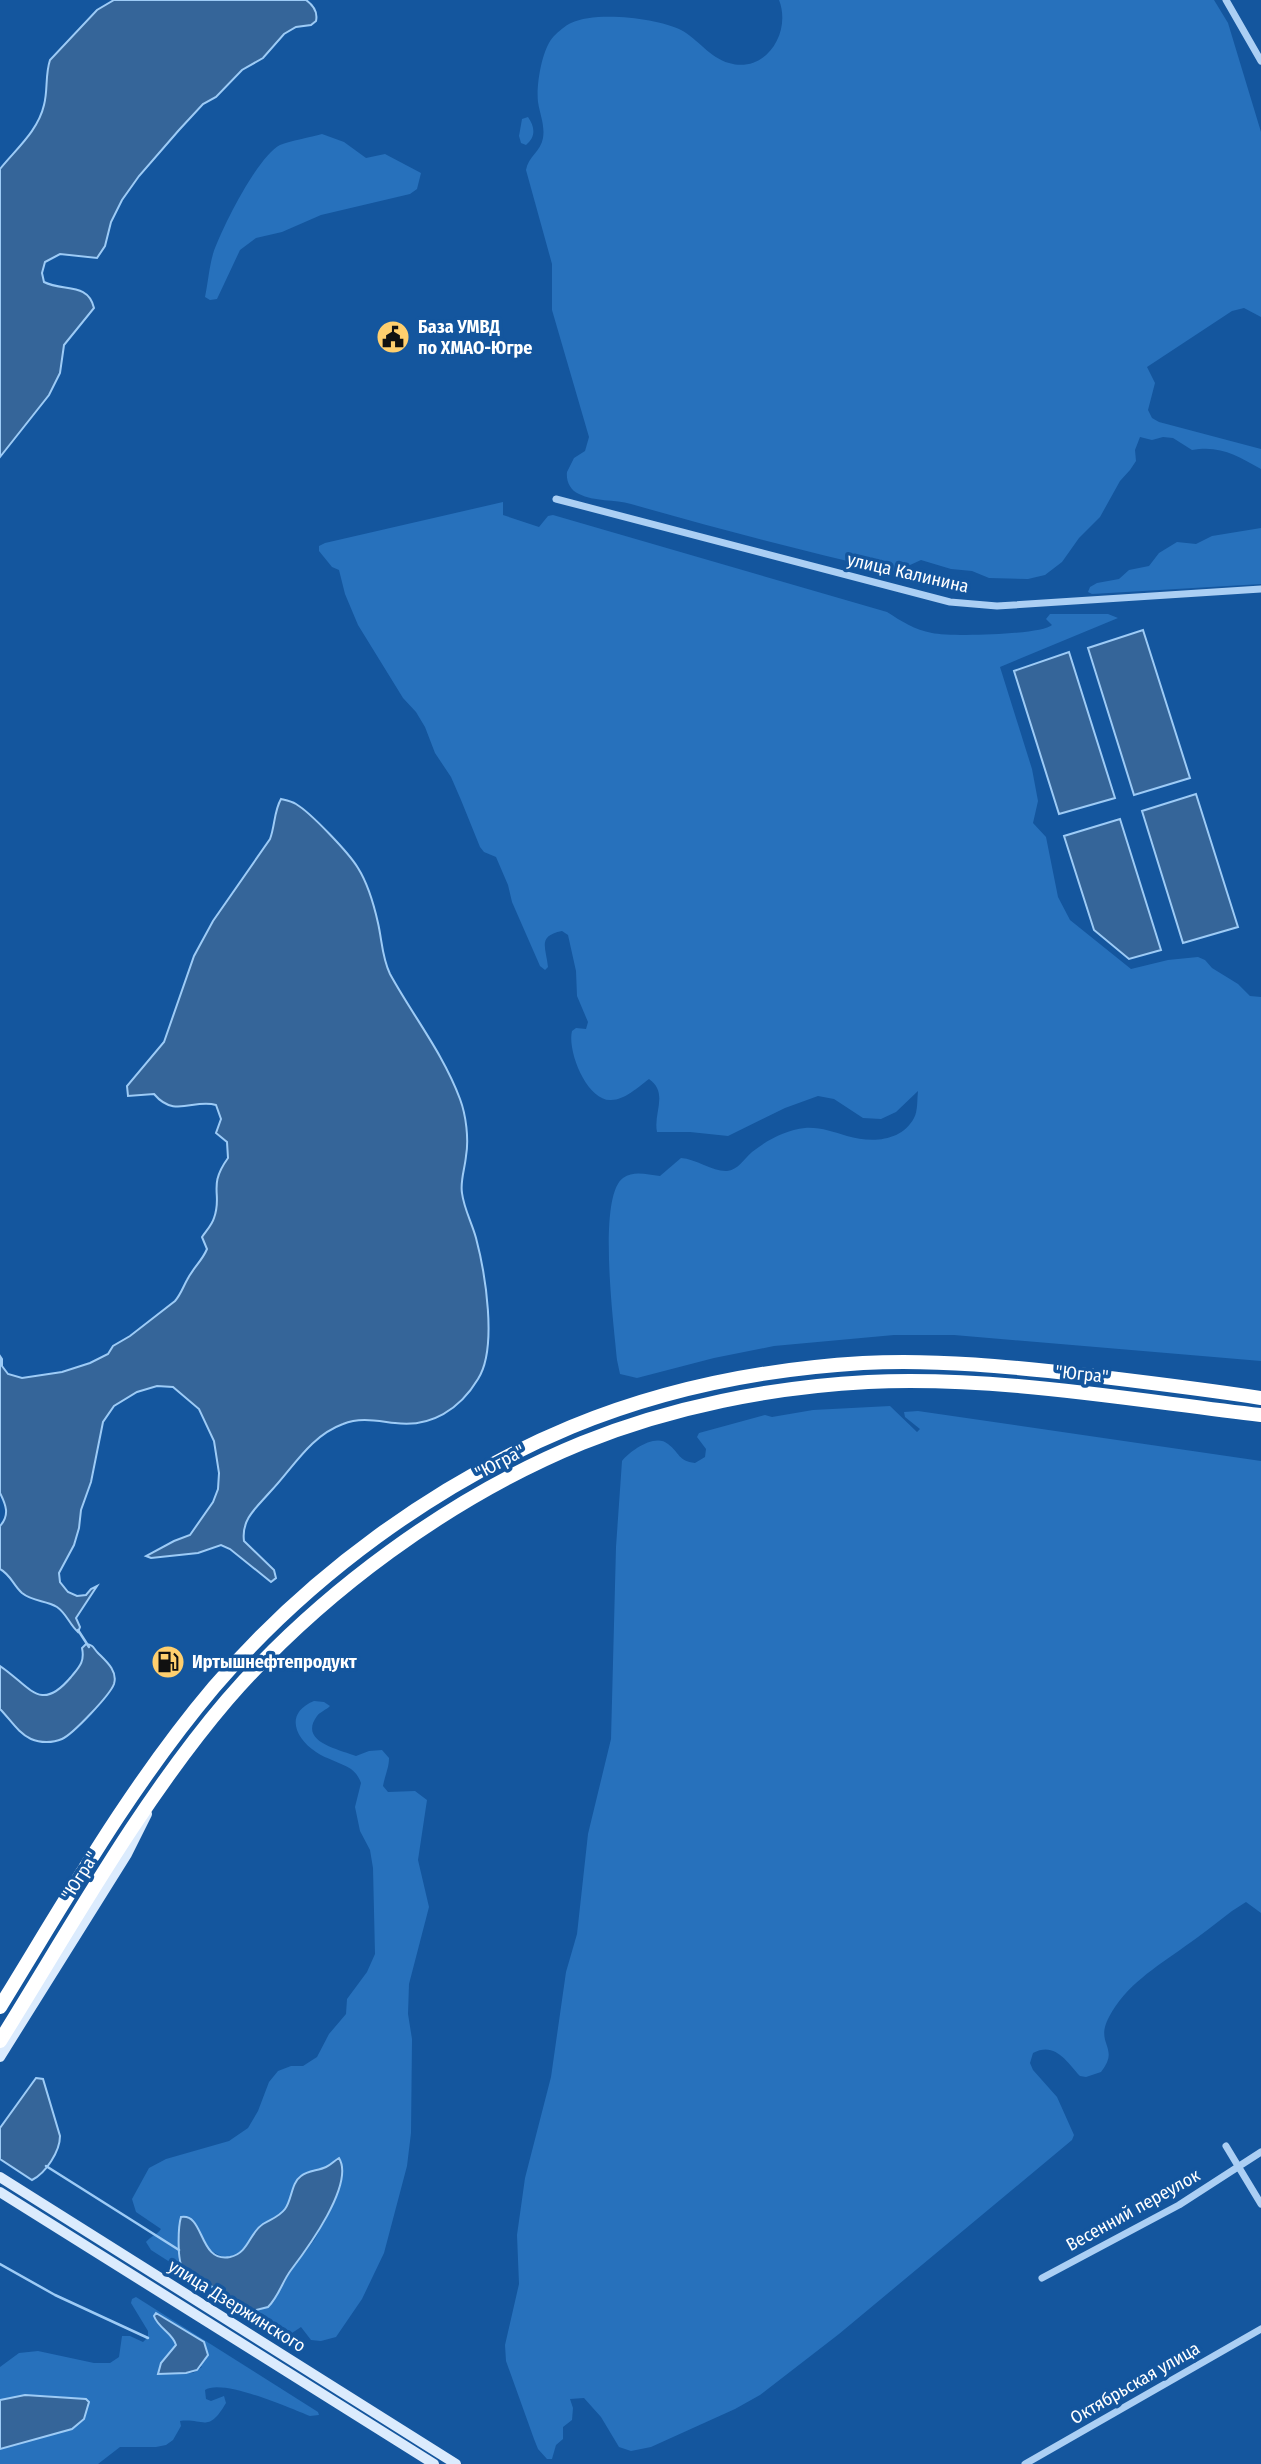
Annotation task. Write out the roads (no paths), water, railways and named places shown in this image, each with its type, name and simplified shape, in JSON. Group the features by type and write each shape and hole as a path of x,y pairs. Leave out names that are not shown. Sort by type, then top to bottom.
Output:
{"highway":[{"name":"\"Югра\"","path":"0,2007 78,1880 154,1765 213,1688 247,1650 318,1584 379,1537 462,1482 535,1442 610,1412 689,1389 777,1372 866,1363 995,1366 1261,1398"},
{"name":"\"Югра\"","path":"0,2041 159,1789 227,1701 262,1662 355,1579 418,1534 483,1493 547,1459 607,1434 675,1413 743,1397 867,1382 953,1382 1039,1388 1261,1415"}],"street":[{"path":"1226,0 1261,61"},
{"name":"улица Калинина","path":"556,499 975,606 1261,589"},
{"path":"0,2057 127,1854 159,1789"},
{"path":"1226,2147 1261,2204"},
{"name":"Весенний переулок","path":"1042,2278 1179,2205 1261,2152"},
{"name":"улица Дзержинского","path":"0,2177 456,2464"},
{"name":"улица Дзержинского","path":"0,2192 434,2464"},
{"name":"Октябрьская улица","path":"1025,2464 1261,2329"}],"waterway":[{"path":"78,1630 89,1647"},
{"path":"46,2166 179,2250"},
{"path":"0,2264 55,2295 148,2338"}],"place":[{"name":"База УМВД по ХМАО-Югре","path":"393,337"},
{"name":"Иртышнефтепродукт","path":"168,1662"}]}
